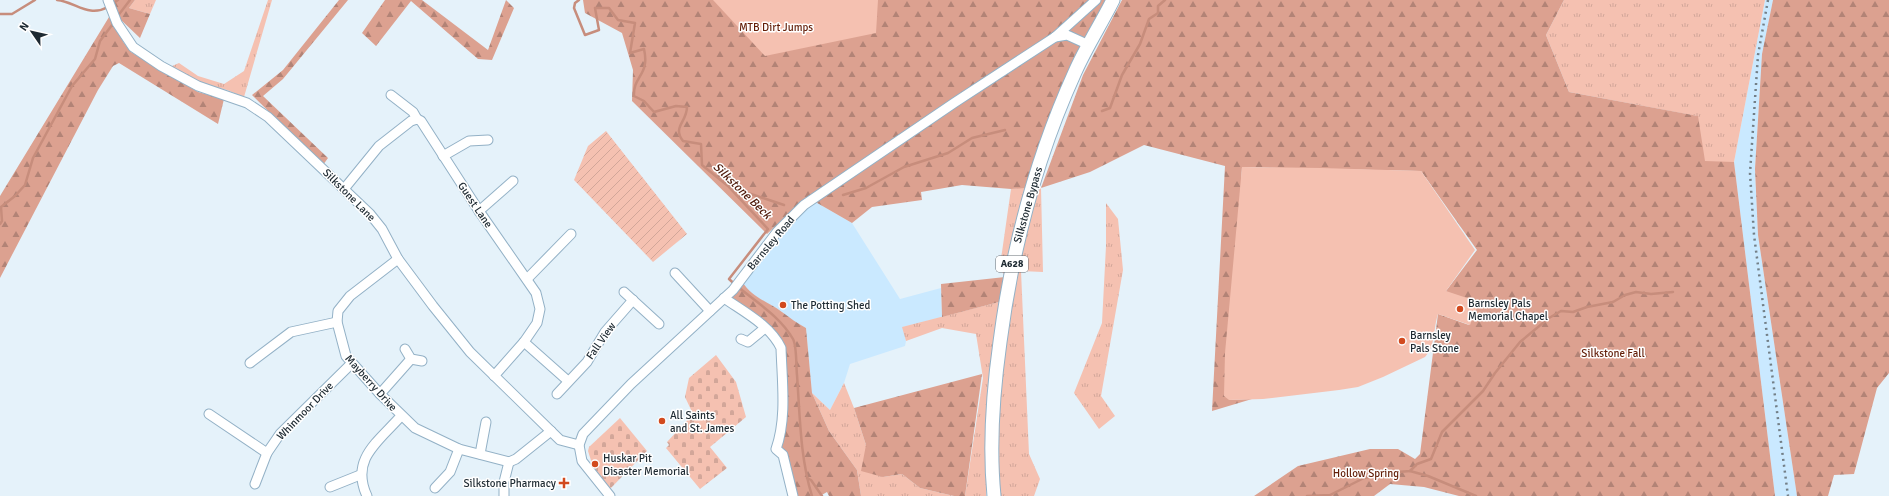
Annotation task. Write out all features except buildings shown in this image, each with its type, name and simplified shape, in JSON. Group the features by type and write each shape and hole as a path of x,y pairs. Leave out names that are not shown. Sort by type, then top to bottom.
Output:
{"highway":[{"name":"Silkstone Bypass","path":"994,496 992,429 995,377 1008,282 1019,234 1038,170 1075,72 1113,0"}],"street":[{"name":"Silkstone Lane","path":"108,0 117,23 133,47 162,66 198,86 246,103 268,117 373,217 382,228 398,259 470,352 560,440 579,445"},
{"name":"Barnsley Road","path":"579,445 583,434 626,390 733,290 777,232 804,205 954,103 1055,37 1096,0"},
{"path":"1055,37 1067,35 1089,45"},
{"name":"Guest Lane","path":"393,100 413,112 417,119 421,121 479,211 536,293 540,309 536,323 524,342 494,376"},
{"path":"344,189 379,146 411,121 417,119"},
{"path":"443,156 477,136 488,140"},
{"path":"479,211 507,183"},
{"path":"527,279 561,238 571,234"},
{"name":"Mayberry Drive","path":"398,259 343,303 338,310 337,322 342,348 351,364 401,416 415,428 459,449 509,462"},
{"path":"675,273 710,311"},
{"path":"624,292 658,324"},
{"path":"724,298 765,328 778,340 781,348 783,403 780,437 772,451 783,455 793,496"},
{"name":"Fall View","path":"557,394 586,362 605,332 633,300"},
{"path":"255,362 291,332 337,322"},
{"path":"747,343 765,328"},
{"path":"524,342 568,381"},
{"path":"405,349 411,359 422,361"},
{"path":"380,394 411,359"},
{"name":"Whinmoor Drive","path":"254,484 267,453 280,434 351,364"},
{"path":"215,415 267,453"},
{"path":"367,496 360,475 362,464 366,455 401,416"},
{"path":"480,454 486,422"},
{"path":"504,496 505,478 509,462 516,459 550,431"},
{"path":"579,445 582,460 610,496"},
{"path":"435,474 439,485 453,468 459,449"},
{"path":"330,487 360,475"}],"shaded area":[{"path":"1765,0 1773,0 1762,54 1755,169 1758,235 1797,496 1775,496 1734,162"},
{"path":"812,200 852,223 900,299 941,288 942,317 903,327 906,341 905,346 850,364 844,383 830,410 812,393 806,328 792,321 782,312 748,292 741,280 763,251"}],"green space":[{"path":"112,0 135,0 129,8 150,14 140,38 120,19"},
{"path":"135,0 156,0 150,14 129,8"},
{"path":"268,0 272,0 244,97 227,90 198,83 170,67 179,63 198,76 224,84 244,71"},
{"path":"339,0 348,0 283,79 263,96 328,158 323,165 252,95 283,70"},
{"path":"385,0 422,0 488,50 506,0 514,8 492,60 478,59 411,1 376,46 362,33"},
{"path":"583,0 1108,0 1075,55 1025,188 1011,189 962,185 921,192 922,200 872,207 852,223 812,200 804,199 767,234 632,101 633,70 622,33 585,13"},
{"name":"MTB Dirt Jumps","path":"713,0 878,0 876,33 765,56"},
{"name":"Silkstone Fall","path":"1122,0 1564,0 1546,35 1569,92 1698,116 1705,161 1734,162 1775,496 1459,496 1424,487 1390,484 1374,496 1254,496 1298,466 1370,449 1398,449 1415,459 1420,454 1438,314 1469,325 1446,291 1477,250 1421,171 1242,167 1229,400 1252,399 1212,411 1225,166 1144,145 1090,172 1041,188 1083,75"},
{"path":"1564,0 1765,0 1734,162 1710,182 1687,168 1697,116 1569,92 1546,35"},
{"path":"1773,0 1889,0 1889,373 1877,388 1854,474 1834,475 1828,496 1797,496 1758,235 1755,169 1762,54"},
{"path":"109,17 131,52 198,92 224,99 218,124 119,63 113,66 98,90 0,278 0,196"},
{"path":"606,131 687,234 653,262 574,180 588,146"},
{"path":"1242,167 1421,171 1475,250 1446,291 1479,302 1470,325 1438,314 1433,342 1425,357 1358,387 1263,399 1229,400 1224,396 1225,353"},
{"path":"1033,186 1041,188 1043,272 1021,271 1029,454 1040,479 1034,496 997,496 996,428 1010,290 1000,266 1011,189"},
{"path":"1106,203 1118,219 1123,270 1101,396 1115,416 1099,429 1074,393 1102,323 1106,246"},
{"path":"1005,277 999,302 942,317 941,284"},
{"path":"741,280 755,295 806,328 812,393 829,431 857,470 861,496 829,496 827,492 820,496 793,496 783,455 776,449 780,437 777,340 724,298"},
{"path":"999,302 988,399 986,496 965,496 983,378 976,334 942,328 906,341 902,327"},
{"path":"716,355 736,382 746,417 710,447 727,468 700,489 666,448 669,445 667,442 693,414 685,397 689,378"},
{"path":"982,374 965,496 954,496 920,488 902,474 883,477 861,471 866,445 854,408"},
{"path":"844,383 866,445 883,477 902,474 920,488 954,496 861,496 857,470 829,431 812,393 830,410"},
{"path":"620,418 647,451 609,490 595,473 588,451 589,447"}],"waterway":[{"path":"0,14 12,14 35,0"},
{"path":"57,0 94,11 108,7"},
{"path":"112,4 118,0"},
{"path":"117,17 130,0"},
{"name":"Silkstone Beck","path":"579,0 575,3 574,8 585,35 599,30 595,8 609,8 618,20 635,23 630,53 644,49 645,65 634,89 634,96 644,101 654,112 676,106 687,107 685,117 679,128 680,136 683,141 701,144 702,165 728,186 768,229 729,279 780,321 793,339 796,351 803,451 812,496"},
{"path":"1102,111 1110,108 1122,75 1140,44 1149,19 1158,13 1158,6 1165,0"},
{"path":"0,224 2,221 1,207 15,196 25,185 33,158 72,86 95,59 100,41 115,21"},
{"path":"843,195 866,188 904,167 948,153 972,138 1005,130"},
{"path":"730,187 784,205"},
{"path":"1307,496 1330,495 1364,478 1386,473 1410,471 1417,464 1431,459 1442,432 1483,391 1495,373 1520,342 1549,318 1561,311 1573,312 1587,307 1613,302 1625,295 1636,292 1651,294 1673,292"},
{"path":"1410,471 1428,476 1476,496"},
{"path":"807,478 811,480 822,496"}],"railway":[{"path":"1768,0 1758,55 1750,173 1754,235 1788,496"}],"place":[{"name":"The Potting Shed","path":"783,305"},
{"name":"Barnsley Pals Memorial Chapel","path":"1460,309"},
{"name":"Barnsley Pals Stone","path":"1402,341"},
{"name":"All Saints and St. James","path":"662,421"},
{"name":"Huskar Pit Disaster Memorial","path":"595,464"},
{"name":"Silkstone Pharmacy","path":"564,483"}],"park label":[{"name":"Hollow Spring","path":"1366,473"}]}
